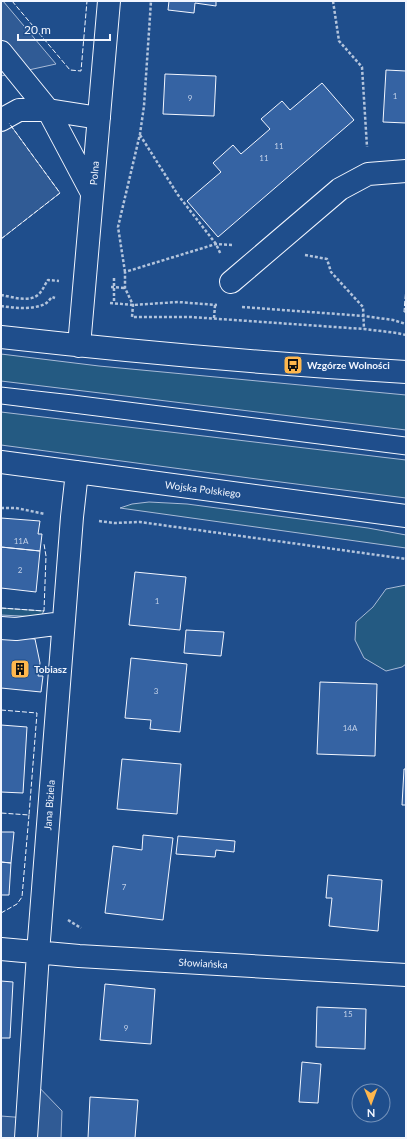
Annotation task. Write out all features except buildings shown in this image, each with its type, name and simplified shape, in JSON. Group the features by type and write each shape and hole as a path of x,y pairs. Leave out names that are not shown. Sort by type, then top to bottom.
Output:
{"street":[{"name":"Polna","path":"79,346 108,1"},
{"path":"1,52 48,110 92,194"},
{"path":"1,120 19,110 48,110 99,118"},
{"path":"231,282 340,189 368,174 406,171"},
{"path":"1,337 79,346 294,365 406,372"},
{"name":"Wojska Polskiego","path":"1,462 406,516"},
{"name":"Jana Biziela","path":"26,1138 38,953 63,623 77,472"},
{"path":"1,628 16,629 63,623"},
{"name":"Słowiańska","path":"1,949 38,953 406,975"}],"path":[{"path":"125,272 118,227 140,134 144,106 151,1"},
{"path":"333,1 339,41 362,67 368,174"},
{"path":"140,134 178,195 216,244 231,282"},
{"path":"178,302 223,306"},
{"path":"238,307 364,316 393,320 406,324"},
{"path":"191,317 364,329 406,335"},
{"path":"1,508 16,508 41,513"},
{"path":"105,522 140,522 406,559"}],"shaded area":[{"path":"1,1 3,1 56,64 1,76"},
{"path":"1,112 60,193 1,239"},
{"path":"1,354 99,366 406,395 406,430 1,381"},
{"path":"1,412 406,460 406,498 1,445"},
{"path":"149,502 187,504 368,528 406,535 406,548 120,508 132,504"},
{"path":"406,585 406,664 402,667 386,671 364,658 355,640 356,622 373,607 386,589"},
{"path":"1,608 44,611 40,617 1,615"},
{"path":"30,1078 62,1111 61,1138 1,1138 1,1116 27,1118"}],"tram line":[{"path":"1,387 406,437"},
{"path":"1,404 406,455"}],"fence":[{"path":"12,1 70,70 81,71 87,1"},
{"path":"1,239 60,193 9,123"},
{"path":"406,287 404,312 406,312"},
{"path":"1,608 44,611 46,556 44,544"},
{"path":"1,710 37,713 29,815 1,813"},
{"path":"1,913 17,904 22,897 29,815"}],"place":[{"name":"Wzgórze Wolności","path":"293,365"},
{"name":"Tobiasz","path":"20,669"}]}
